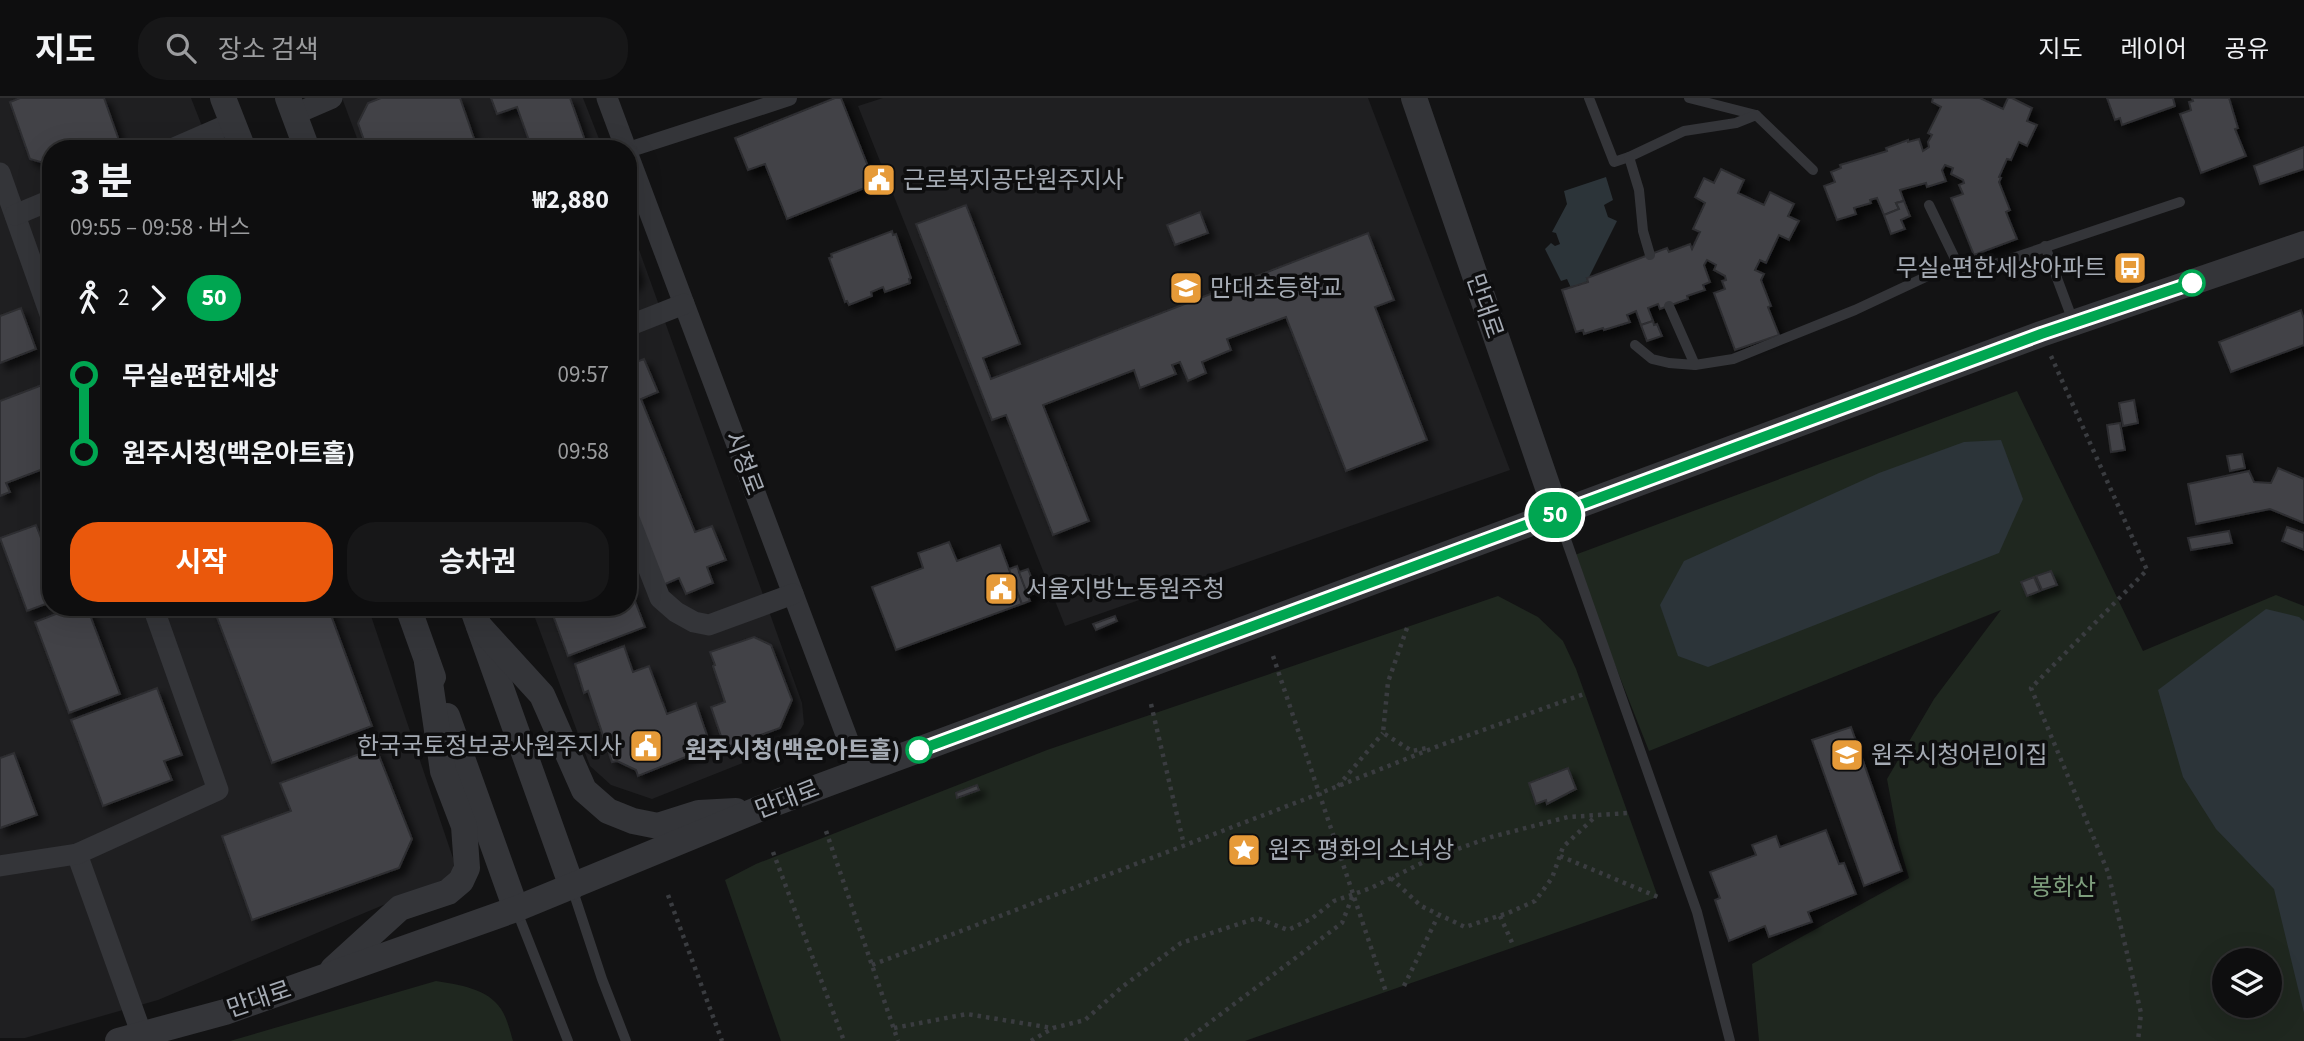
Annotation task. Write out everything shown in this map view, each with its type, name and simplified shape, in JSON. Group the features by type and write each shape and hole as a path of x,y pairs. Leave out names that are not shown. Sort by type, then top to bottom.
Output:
{"street":[{"path":"223,98 240,140"},
{"path":"304,140 292,106 332,98"},
{"name":"시청로","path":"607,98 623,140"},
{"path":"637,148 789,98"},
{"name":"만대로","path":"1414,98 1557,514"},
{"path":"193,140 234,122"},
{"path":"0,173 42,292"},
{"name":"시청로","path":"637,178 860,772"},
{"path":"15,215 42,204"},
{"name":"만대로","path":"130,1038 226,1012 516,909 759,809 2041,334 2304,244"},
{"path":"637,322 684,304"},
{"path":"637,539 660,598 676,612 694,622 709,625 793,594"},
{"path":"0,866 77,854 218,790 156,616"},
{"path":"411,616 516,909"},
{"path":"475,617 541,695 584,790 608,811 633,821 658,826 699,813 759,809"},
{"path":"475,617 572,887"},
{"path":"324,977 400,908 449,892 461,881 467,868 464,826 443,771 427,662"},
{"path":"77,854 130,1038"}],"lane":[{"path":"1589,98 1614,162 1684,131 1736,123 1756,115"},
{"path":"1689,98 1756,115 1813,170"},
{"path":"1629,157 1639,190 1643,231 1650,255"},
{"path":"1635,345 1652,359 1695,365 1733,359 1855,310 1932,274 1995,264 2180,202"},
{"path":"1929,205 1961,271"},
{"path":"2046,246 2074,324"},
{"path":"1669,306 1695,365"},
{"path":"1557,514 1697,912 1730,1041"},
{"path":"572,887 602,979 626,1041"},
{"path":"516,909 568,1041"}],"path":[{"path":"2041,334 2147,570 2031,688 2108,872 2141,1013 2138,1041"},
{"path":"1338,786 1383,733 1388,682 1407,628"},
{"path":"1273,656 1386,992"},
{"path":"872,965 1303,800 1441,744 1584,694"},
{"path":"1151,704 1184,845"},
{"path":"1383,733 1412,751 1441,744"},
{"path":"1031,1041 1053,1028 1085,1020 1122,987 1181,943 1257,918 1288,930 1311,919 1334,901 1353,895 1430,859 1491,837 1567,817 1628,813"},
{"path":"1391,878 1421,906 1465,927 1535,901 1552,878 1563,847 1597,815"},
{"path":"826,831 898,1041"},
{"path":"773,852 844,1041"},
{"path":"1560,856 1658,897"},
{"path":"668,895 722,1041"},
{"path":"1185,1041 1342,923 1353,895"},
{"path":"1404,986 1438,916"},
{"path":"1500,916 1514,947"},
{"path":"894,1028 967,1014 1053,1028"}],"shaded area":[{"path":"0,98 191,98 207,140 42,140 42,616 371,616 454,861 452,876 158,1000 25,1038 0,1038"},
{"path":"342,98 583,98 599,140 358,140"},
{"name":"만대초등학교","path":"883,98 1368,98 1510,470 1065,626 858,106"},
{"path":"1606,177 1613,200 1604,205 1608,217 1617,221 1577,301 1567,279 1561,281 1545,249 1551,243 1555,246 1560,244 1556,233 1552,232 1567,204 1564,191"},
{"path":"637,244 802,703 804,724 793,743 652,799 611,785 590,766 534,616 637,616"},
{"path":"2001,440 2023,499 1999,553 1708,667 1678,656 1660,605 1684,561 1879,473 1964,442"},
{"path":"2266,609 2299,617 2304,621 2304,1013 2274,889 2216,829 2183,777 2158,690"}],"green space":[{"name":"봉화산","path":"2017,391 2143,651 2276,595 2304,606 2304,1041 1759,1041 1752,964 1909,878 1899,844 1887,779 1934,699 2001,610 1649,751 1572,556"},
{"path":"1498,596 1538,617 1563,641 1576,669 1658,897 1245,1041 781,1041 725,880 756,864 1047,750"},
{"path":"436,981 472,989 488,996 503,1013 513,1041 230,1041"}],"building":[{"path":"20,98 104,98 119,140 42,140 42,162 30,159 10,102"},
{"path":"381,98 460,98 475,140 364,140 358,123 368,103"},
{"path":"491,98 570,98 585,140 529,140 517,107 497,114"},
{"path":"835,98 841,98 875,184 787,219 765,164 748,170 735,138"},
{"path":"1933,98 1980,98 2003,109 2008,98 2012,98 2032,108 2027,121 2037,125 2027,146 2019,142 1999,177 2010,210 2006,212 2017,239 1974,255 1951,198 1963,194 1959,185 1964,183 1951,174 1953,168 1945,165 1942,170 1946,181 1927,187 1926,183 1900,190 1904,201 1896,203 1899,209 1884,215 1877,198 1870,200 1871,203 1854,208 1856,214 1837,220 1824,186 1835,182 1831,172 1841,168 1840,165 1887,151 1886,148 1908,140 1919,139 1923,151 1929,147 1928,142 1932,135 1928,133 1941,107 1932,102"},
{"path":"2107,98 2173,98 2175,106 2122,125 2120,118 2115,120"},
{"path":"2192,98 2229,98 2238,128 2235,129 2246,156 2201,173 2180,114 2191,110 2189,102 2193,101"},
{"path":"2304,147 2304,169 2260,184 2254,166"},
{"path":"1721,169 1744,180 1738,193 1764,205 1770,192 1794,204 1788,216 1799,221 1789,240 1779,235 1766,263 1760,260 1755,270 1764,274 1761,280 1779,335 1735,350 1714,293 1725,289 1722,281 1726,280 1725,276 1714,270 1716,265 1707,260 1704,265 1710,282 1703,285 1705,290 1660,309 1658,304 1648,308 1653,321 1641,325 1636,311 1627,315 1630,322 1584,334 1583,330 1576,332 1562,290 1588,282 1587,278 1667,248 1669,252 1690,244 1692,249 1700,232 1693,229 1705,203 1695,197 1704,178 1714,183"},
{"path":"1904,201 1910,216 1901,220 1905,229 1891,234 1884,215 1899,209 1896,203"},
{"path":"966,205 1020,344 983,358 991,379 1368,233 1394,300 1375,307 1427,440 1346,471 1286,317 1227,339 1231,350 1202,362 1206,373 1188,381 1180,362 1172,365 1176,374 1140,388 1134,370 1043,405 1089,521 1053,535 1006,415 992,420 916,224"},
{"path":"1200,212 1208,233 1175,245 1167,225"},
{"path":"892,231 893,235 896,234 911,278 910,283 885,292 883,287 871,292 872,296 849,305 845,302 829,258 832,257 831,254"},
{"path":"21,308 36,349 0,363 0,316"},
{"path":"2301,310 2304,319 2304,345 2231,372 2219,342"},
{"path":"1653,321 1662,336 1647,341 1641,325"},
{"path":"644,359 658,392 641,399 695,532 712,526 726,560 707,567 713,583 686,594 679,578 663,585 637,521 637,362"},
{"path":"42,385 42,469 6,483 10,492 0,496 0,401"},
{"path":"2134,400 2138,423 2123,426 2119,403"},
{"path":"2120,423 2125,450 2111,452 2107,425"},
{"path":"2242,454 2245,468 2230,471 2227,456"},
{"path":"2278,468 2304,479 2304,523 2270,509 2196,524 2188,484 2249,471 2254,482 2271,483"},
{"path":"36,525 42,541 42,605 27,611 0,538"},
{"path":"2287,527 2304,533 2304,550 2282,541"},
{"path":"2229,531 2232,543 2191,550 2188,538"},
{"path":"949,542 957,561 1000,545 1022,604 896,650 872,587 923,568 918,553"},
{"path":"1017,566 1030,601 1022,604 1009,569"},
{"path":"1028,569 1037,592 1028,596 1019,572"},
{"path":"2051,571 2057,585 2042,590 2036,576"},
{"path":"2034,577 2040,591 2027,596 2021,582"},
{"path":"637,606 645,627 568,656 553,616 637,616"},
{"path":"51,616 90,616 120,694 69,713 35,622"},
{"path":"216,616 331,616 372,726 272,763"},
{"path":"1115,616 1117,621 1096,630 1093,624"},
{"path":"754,637 771,645 792,700 780,728 725,748 711,707 725,702 710,652"},
{"path":"624,646 633,672 649,666 667,714 696,703 711,747 638,776 636,770 617,761 612,762 588,691 584,693 575,664"},
{"path":"157,688 182,755 164,761 172,780 103,806 71,720"},
{"path":"1851,727 1902,871 1864,886 1812,740"},
{"path":"376,748 412,839 399,868 252,920 222,836 291,811 280,783"},
{"path":"14,753 37,815 0,828 0,758"},
{"path":"1568,768 1576,789 1547,804 1546,800 1536,804 1529,783"},
{"path":"977,785 979,790 957,798 956,793"},
{"path":"1826,830 1839,864 1844,863 1856,894 1808,912 1812,922 1769,937 1765,926 1729,941 1715,900 1720,898 1710,872 1756,855 1752,845 1776,836 1780,847"}],"bus line":[{"name":"50","path":"919,750 2041,334 2192,283"}],"place":[{"name":"근로복지공단원주지사","path":"879,180"},
{"name":"무실e편한세상아파트","path":"2130,268"},
{"name":"만대초등학교","path":"1186,288"},
{"name":"서울지방노동원주청","path":"1001,589"},
{"name":"한국국토정보공사원주지사","path":"646,746"},
{"name":"원주시청(백운아트홀)","path":"919,750"},
{"name":"원주시청어린이집","path":"1847,755"},
{"name":"원주 평화의 소녀상","path":"1244,850"}]}
